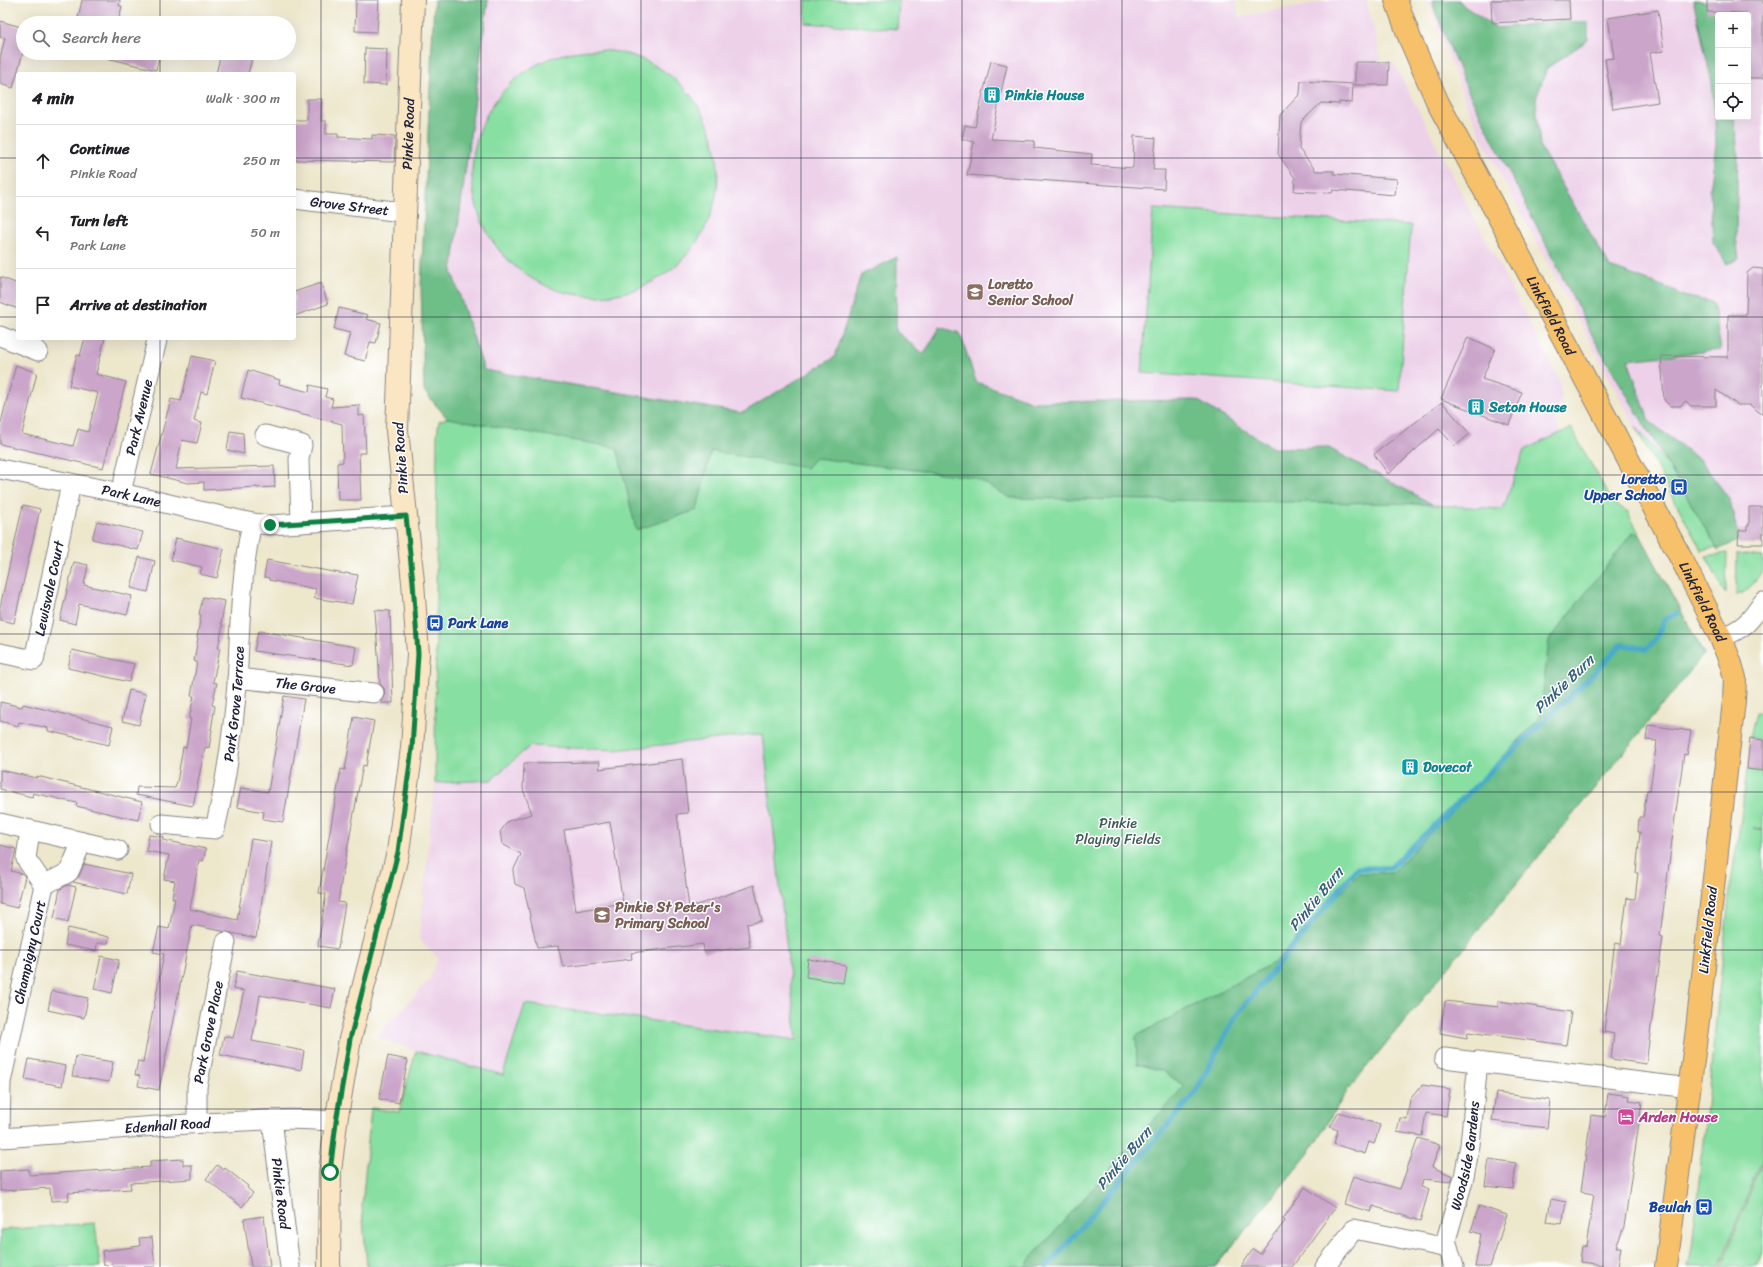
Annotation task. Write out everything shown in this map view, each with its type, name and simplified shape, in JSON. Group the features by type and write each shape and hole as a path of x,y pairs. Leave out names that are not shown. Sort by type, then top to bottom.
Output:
{"main road":[{"name":"Pinkie Road","path":"329,1267 330,1172 336,1122 350,1039 398,852 412,748 418,654 413,582 397,430 413,0"},
{"name":"Linkfield Road","path":"1396,0 1410,39 1438,103 1684,564 1721,638 1735,678 1735,693 1690,1088 1666,1267"}],"street":[{"name":"Grove Street","path":"296,199 405,211"},
{"path":"0,337 38,351"},
{"name":"Park Avenue","path":"121,494 157,340"},
{"path":"265,435 302,445 299,459 301,523"},
{"name":"Park Lane","path":"0,469 252,523 270,525 406,516"},
{"name":"Lewisvale Court","path":"0,653 34,660 72,484"},
{"name":"Park Grove Terrace","path":"161,824 215,829 225,781 237,678 243,587 252,523"},
{"path":"1721,638 1738,631 1748,624 1763,602"},
{"name":"The Grove","path":"237,678 374,693"},
{"path":"0,823 118,850"},
{"name":"Champigny Court","path":"0,1138 1,1082 44,885 26,859 30,830"},
{"name":"Champigny Court","path":"44,885 69,872 82,842"},
{"name":"Park Grove Place","path":"197,1123 197,1087 226,942"},
{"path":"1444,1058 1690,1088"},
{"name":"Woodside Gardens","path":"1454,1267 1446,1240 1464,1177 1470,1145 1478,1061"},
{"name":"Edenhall Road","path":"0,1138 197,1123 272,1120 316,1120 336,1122"},
{"name":"Pinkie Road","path":"272,1120 290,1267"},
{"path":"1325,1267 1354,1229 1448,1248"}],"shaded area":[{"name":"Loretto Senior School","path":"448,0 1236,0 1239,17 1332,0 1366,0 1377,40 1381,62 1393,62 1560,381 1562,396 1559,406 1553,414 1560,433 1524,450 1503,509 1019,481 432,387"},
{"path":"1428,0 1763,0 1763,543 1741,544 1740,531 1723,531 1635,426 1487,149 1464,98"},
{"name":"Pinkie St Peter's Primary School","path":"763,734 797,1040 525,1004 503,1075 436,1057 376,1037 430,979 438,958 419,939 435,783 491,780 530,746 615,750"}],"green space":[{"path":"434,0 488,0 452,272 484,370 742,413 835,357 861,275 897,257 896,331 924,354 940,327 960,333 976,382 1033,402 1197,400 1273,448 1327,447 1432,504 1011,498 973,477 815,458 806,468 711,451 697,510 636,530 617,448 447,418 424,391 421,287"},
{"path":"806,0 899,0 897,29 805,23"},
{"path":"1433,0 1459,0 1464,6 1497,28 1561,21 1588,22 1588,40 1547,68 1536,99 1540,147 1610,267 1671,289 1683,296 1713,302 1721,350 1628,360 1649,421 1701,461 1730,500 1739,540 1718,550 1595,341 1466,87 1434,8"},
{"path":"1693,0 1698,0 1712,5 1715,18 1715,118 1712,82"},
{"path":"595,50 619,52 642,59 663,71 682,86 697,105 709,126 716,149 718,173 716,197 709,220 697,241 682,260 663,275 642,287 619,294 595,296 571,294 548,287 527,275 508,260 493,241 481,220 474,197 472,173 474,149 481,126 493,105 508,86 527,71 548,59 571,52"},
{"path":"1715,120 1734,120 1738,154 1736,237 1739,259 1727,264 1713,242 1710,191 1716,144"},
{"path":"1153,209 1411,225 1399,391 1142,373"},
{"name":"Pinkie Playing Fields","path":"461,413 1013,481 1503,509 1524,450 1571,428 1613,503 1627,511 1704,654 1347,1091 1308,1154 1215,1267 367,1267 362,1207 371,1108 399,1112 416,1051 503,1075 525,1004 797,1040 763,734 615,750 530,746 491,780 435,783 437,435 439,421"},
{"path":"1635,426 1723,531 1722,546 1701,550"},
{"path":"1633,532 1640,535 1704,654 1347,1091 1308,1154 1215,1267 1026,1267 1030,1259 1184,1086 1163,1071 1137,1064 1136,1036 1275,962 1359,873 1392,873 1540,718 1549,640"},
{"path":"1727,553 1726,594 1706,556"},
{"path":"1737,554 1763,557 1763,567 1762,571 1748,589 1736,595"},
{"path":"1756,712 1763,713 1763,740 1750,738"},
{"path":"1747,769 1763,771 1763,829 1753,828 1763,830 1763,1157 1719,1267 1688,1267 1692,1247 1730,888"},
{"path":"1763,1161 1763,1253 1757,1267 1721,1267"},
{"path":"95,1223 100,1267 0,1267 0,1230"}],"building":[{"path":"82,0 120,0 119,6 122,6 120,16 78,16"},
{"path":"356,0 379,0 377,32 355,31"},
{"path":"1491,0 1569,0 1570,19 1492,23"},
{"path":"1707,0 1763,0 1763,78 1751,78 1751,12 1707,12"},
{"path":"1658,10 1664,51 1650,53 1658,102 1613,109 1605,59 1614,58 1608,18"},
{"path":"0,21 16,26 16,60 21,60 17,72 16,72 13,88 0,84 0,58 5,38 0,37"},
{"path":"365,48 387,49 386,85 364,84"},
{"path":"115,60 158,60 156,70"},
{"path":"219,60 252,60 248,72 216,72"},
{"name":"Pinkie House","path":"991,61 1007,65 991,139 1034,141 1034,148 1092,154 1091,165 1133,168 1134,136 1156,138 1153,170 1165,170 1164,189 967,175 974,142 962,139 965,125 975,127"},
{"path":"1355,62 1389,62 1388,85 1355,85"},
{"path":"1301,81 1353,84 1352,103 1321,103 1301,122 1299,149 1316,171 1334,171 1334,174 1397,179 1395,195 1333,190 1332,193 1294,191 1295,178 1278,154 1280,115 1300,94"},
{"path":"307,99 322,99 321,121 326,121 326,134 338,134 338,137 372,139 372,135 395,136 394,162 296,160 296,120 307,120"},
{"path":"1753,268 1763,269 1763,415 1750,405 1738,405 1716,390 1716,406 1691,406 1686,401 1680,406 1670,406 1664,400 1661,356 1728,357 1728,315 1746,315 1747,273"},
{"path":"0,277 16,283 16,308 0,302"},
{"path":"321,283 328,304 296,315 296,291"},
{"path":"339,308 368,315 366,319 381,323 376,343 370,342 365,361 344,356 350,333 334,329"},
{"path":"1468,337 1495,349 1482,379 1522,392 1509,425 1441,399"},
{"path":"84,340 104,340 96,374 126,382 103,468 0,444 0,426 16,365 37,373 22,434 73,446 78,429 88,432 98,393 69,386 77,355 80,356"},
{"path":"192,356 215,361 207,394 201,392 194,421 202,423 197,443 182,440 176,469 274,466 275,487 204,490 204,482 188,483 151,474 171,399 181,401"},
{"path":"248,370 280,380 279,384 309,392 310,385 327,389 325,397 333,399 331,407 359,405 359,416 364,415 366,453 359,453 361,500 338,500 337,463 343,462 342,424 241,398"},
{"path":"1442,402 1470,434 1455,446 1439,429 1388,474 1374,454"},
{"path":"230,431 243,433 244,454 227,450"},
{"path":"23,505 40,509 14,623 0,620 0,607"},
{"path":"1749,507 1763,507 1763,544 1738,544 1739,530 1747,530 1747,526 1749,526"},
{"path":"97,521 143,532 138,550 92,539"},
{"path":"176,538 224,549 217,578 200,574 202,567 171,560"},
{"path":"139,557 155,561 148,592 131,588"},
{"path":"267,560 358,575 352,604 314,598 316,589 269,580 269,578 264,577"},
{"path":"74,562 88,565 84,585 132,596 127,615 79,604 75,624 60,620"},
{"path":"203,597 225,601 221,624 223,625 218,648 220,648 213,682 217,683 212,705 215,706 212,730 209,748 205,747 193,806 136,795 137,787 175,788 183,747 186,748 191,719 189,719 194,696 191,696 197,662 194,661 201,615 199,614"},
{"path":"375,610 390,611 393,703 381,703 385,694 384,688 380,684"},
{"path":"260,631 356,647 353,665 254,651 258,632"},
{"path":"72,650 134,664 129,682 68,668"},
{"path":"129,690 146,694 139,725 122,721"},
{"path":"284,696 304,699 283,822 263,819 264,812 237,807 241,788 268,792"},
{"path":"0,702 22,707 23,704 113,726 109,745 48,731 48,728 19,722 18,726 0,721"},
{"path":"354,717 374,721 366,766 363,765 338,902 345,903 338,949 318,946 326,894 319,893 341,769 345,770"},
{"path":"1648,725 1691,731 1687,755 1684,754 1673,832 1660,936 1663,937 1646,1064 1611,1059 1614,1034 1604,1032 1614,949 1616,943 1621,944 1627,898 1635,899 1640,832 1638,832 1639,817 1643,817 1647,790 1650,790 1657,741 1646,740"},
{"path":"1750,738 1763,740 1763,771 1747,769"},
{"path":"682,759 688,813 677,814 689,908 754,885 762,921 747,924 750,947 704,952 703,944 631,953 632,959 563,967 558,946 537,948 524,888 515,884 513,871 521,854 502,844 500,832 508,821 532,814 523,789 524,763 600,762 599,769","holes":["610,822 623,903 576,911 564,830"]},
{"path":"0,770 37,778 37,776 142,802 138,820 76,806 77,803 33,793 32,797 0,789"},
{"path":"149,835 164,837 163,840 206,849 203,861 199,860 190,909 237,920 251,839 271,842 256,938 192,925 159,1090 138,1086 140,1076 135,1075 138,1061 143,1062 164,954 153,952 159,927 169,929 175,898 172,898 175,881 164,879 169,855 146,851"},
{"path":"0,845 16,849 11,871 23,874 25,877 17,908 0,904"},
{"path":"84,864 131,874 127,894 73,882 79,876"},
{"path":"68,885 76,887 68,922 54,918 60,889"},
{"path":"68,928 109,937 108,943 97,943 96,951 65,945"},
{"path":"101,956 119,960 112,993 94,989"},
{"path":"808,959 846,965 843,983 806,977"},
{"path":"237,971 335,989 331,1008 260,995 252,1041 304,1051 301,1070 220,1055 224,1036 233,1038 244,991 233,989"},
{"path":"52,991 88,998 84,1018 48,1010"},
{"path":"1445,1001 1498,1007 1499,1001 1571,1012 1566,1045 1468,1032 1467,1038 1440,1033"},
{"path":"76,1056 113,1062 109,1082 72,1076"},
{"path":"388,1056 408,1060 399,1103 379,1099"},
{"path":"29,1059 66,1066 62,1086 25,1079"},
{"path":"1422,1085 1450,1089 1446,1116 1426,1113 1422,1136 1397,1132 1400,1118 1407,1119 1410,1099"},
{"path":"1496,1093 1550,1100 1547,1128 1492,1121"},
{"path":"1608,1093 1630,1096 1629,1100 1642,1102 1624,1227 1616,1247 1621,1247 1618,1267 1602,1267 1602,1265 1580,1262 1582,1246 1586,1247 1594,1194 1581,1192 1591,1115 1605,1117"},
{"path":"1339,1112 1380,1125 1374,1144 1369,1142 1365,1154 1334,1144 1338,1130 1330,1127"},
{"path":"1418,1138 1440,1145 1432,1167 1453,1176 1451,1182 1423,1179 1421,1187 1429,1190 1420,1221 1373,1206 1371,1212 1344,1204 1353,1176 1400,1189"},
{"path":"183,1159 183,1165 192,1165 192,1179 130,1183 131,1189 68,1193 69,1200 51,1201 50,1188 0,1191 0,1171 29,1169 29,1175 150,1167 150,1161"},
{"path":"1489,1159 1516,1163 1513,1189 1485,1186"},
{"path":"217,1165 224,1170 225,1168 248,1186 247,1188 253,1193 242,1207 206,1179"},
{"path":"1305,1187 1335,1208 1292,1267 1241,1267 1253,1249 1260,1254 1285,1221 1283,1219"},
{"path":"1551,1199 1566,1202 1562,1224 1547,1222"},
{"path":"1479,1206 1507,1215 1490,1267 1475,1267 1481,1234 1471,1231"},
{"path":"264,1216 270,1267 251,1267 244,1219"},
{"path":"152,1237 155,1267 114,1267 113,1264 104,1265 102,1251 140,1246 139,1238"}],"waterway":[{"name":"Pinkie Burn","path":"1047,1267 1195,1093 1235,1017 1357,868 1390,868 1591,676 1622,644 1646,649 1656,639 1665,619 1678,613"}],"place":[{"name":"Pinkie House","path":"992,95"},
{"name":"Loretto Senior School","path":"975,292"},
{"name":"Seton House","path":"1476,407"},
{"name":"Loretto Upper School","path":"1679,487"},
{"name":"Park Lane","path":"435,623"},
{"name":"Dovecot","path":"1410,767"},
{"name":"Pinkie St Peter's Primary School","path":"602,915"},
{"name":"Arden House","path":"1626,1117"},
{"name":"Beulah","path":"1704,1207"}],"route":[{"path":"270,525 406,516 413,582 418,654 412,748 398,852 350,1039 336,1122 330,1172"}]}
